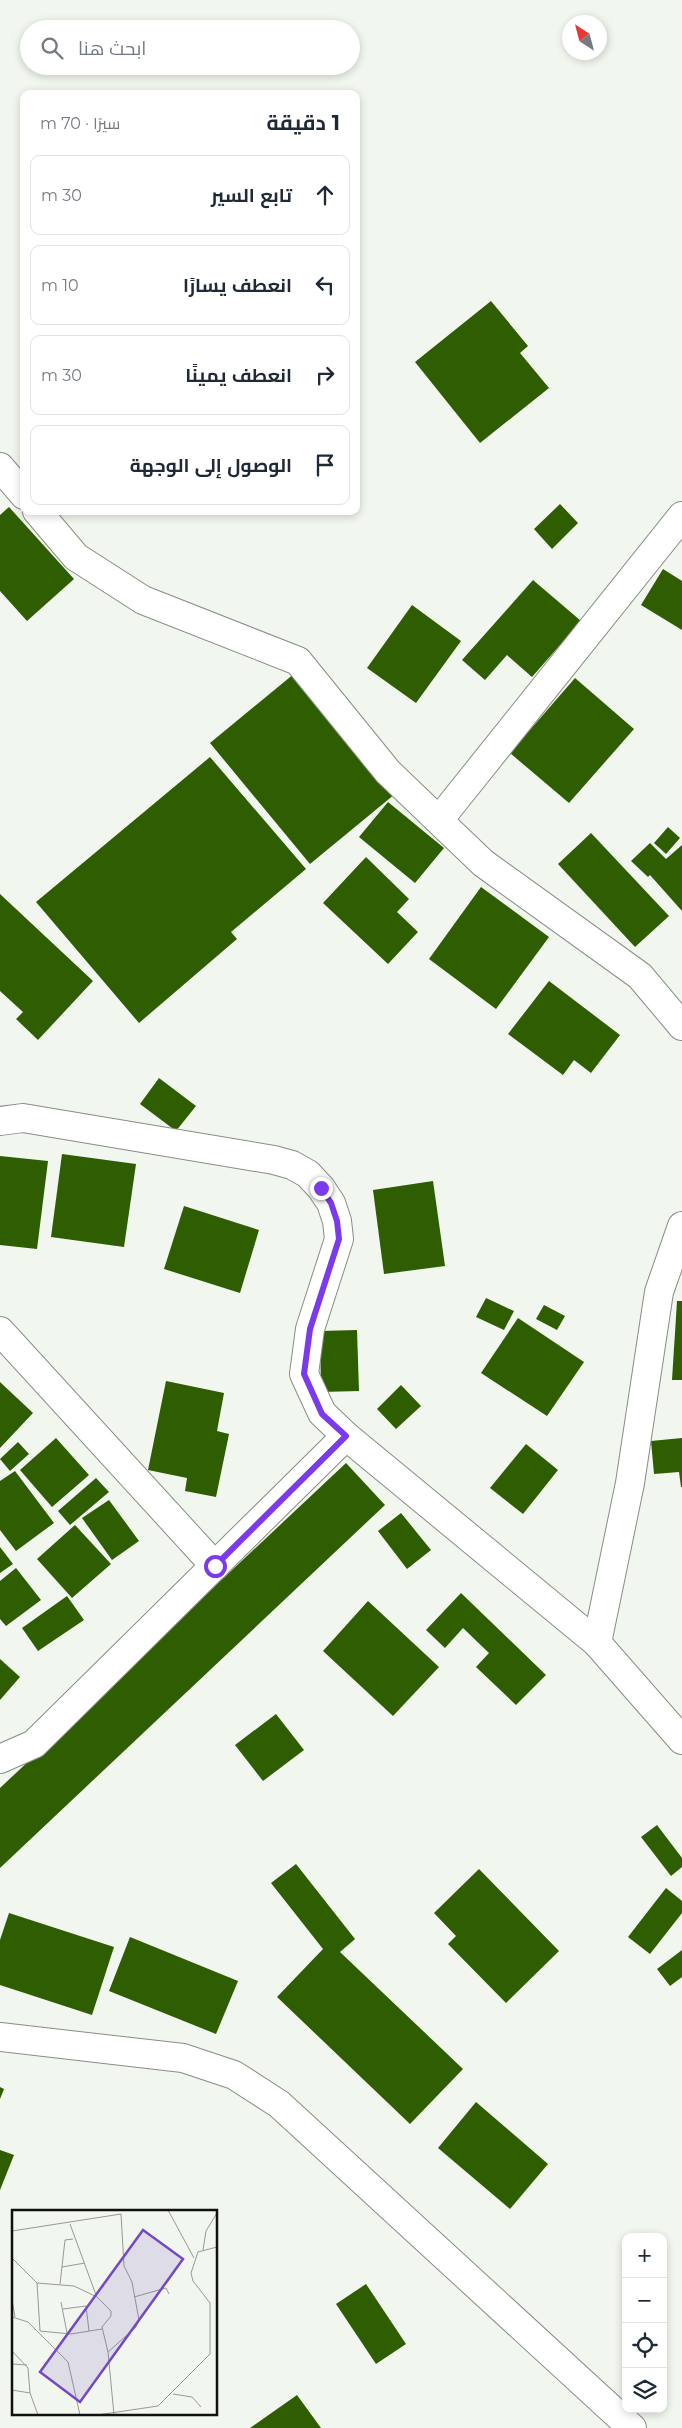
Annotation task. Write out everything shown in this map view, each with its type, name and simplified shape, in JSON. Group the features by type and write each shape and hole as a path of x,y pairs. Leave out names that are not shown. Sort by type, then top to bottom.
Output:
{"street":[{"path":"0,467 20,490"},
{"path":"40,515 76,557 143,600 298,661 388,772 483,863 640,976 682,1026"},
{"path":"439,820 682,516"},
{"path":"0,1102 12,1120 274,1160 292,1165 308,1174 331,1203 337,1221 339,1239 310,1329 304,1374 322,1414 346,1436 597,1643 682,1740"},
{"path":"597,1643 630,1483 660,1292 682,1226"},
{"path":"0,1331 215,1566"},
{"path":"0,1759 34,1744 346,1436"},
{"path":"0,2037 183,2058 234,2075 279,2104 632,2428"}],"building":[{"path":"491,301 528,346 520,353 549,388 480,443 415,362"},
{"path":"560,504 578,523 552,549 534,529"},
{"path":"9,507 74,579 27,621 0,591 0,515"},
{"path":"663,569 682,581 682,630 641,605"},
{"path":"533,580 581,621 532,677 507,655 485,680 462,660"},
{"path":"412,605 461,641 416,703 367,668"},
{"path":"295,673 395,794 310,864 210,743"},
{"path":"575,678 634,729 569,803 510,753"},
{"path":"210,757 306,869 231,932 237,939 139,1023 36,902"},
{"path":"388,802 444,848 415,883 359,837"},
{"path":"668,827 680,838 666,854 654,843"},
{"path":"591,833 669,916 635,947 558,864"},
{"path":"650,843 666,859 682,845 682,911 650,875 648,877 631,861"},
{"path":"366,857 409,899 397,912 418,932 388,964 323,903"},
{"path":"481,887 549,937 496,1009 429,959"},
{"path":"0,894 93,981 38,1040 16,1019 23,1012 0,991"},
{"path":"549,981 620,1035 591,1073 574,1060 563,1075 508,1034"},
{"path":"159,1078 196,1106 176,1131 140,1104"},
{"path":"62,1154 136,1164 124,1247 51,1237"},
{"path":"0,1156 48,1161 37,1249 0,1245"},
{"path":"433,1181 445,1266 384,1274 373,1190"},
{"path":"184,1206 259,1230 240,1293 164,1269"},
{"path":"486,1298 514,1311 504,1330 476,1317"},
{"path":"677,1301 682,1301 682,1380 672,1380"},
{"path":"544,1305 565,1316 557,1330 536,1319"},
{"path":"518,1318 584,1362 547,1416 481,1373"},
{"path":"357,1330 359,1391 321,1392 320,1331"},
{"path":"166,1381 224,1393 217,1431 229,1434 216,1497 185,1491 187,1478 148,1470"},
{"path":"0,1382 33,1413 0,1448"},
{"path":"401,1385 421,1406 396,1429 377,1409"},
{"path":"56,1438 89,1475 52,1507 20,1470"},
{"path":"682,1438 681,1487 679,1472 654,1474 651,1441"},
{"path":"18,1442 29,1454 10,1471 0,1459"},
{"path":"526,1444 558,1470 523,1514 490,1488"},
{"path":"346,1463 385,1505 0,1868 0,1788"},
{"path":"15,1471 54,1523 16,1551 0,1530 0,1481"},
{"path":"96,1478 109,1492 70,1525 58,1511"},
{"path":"109,1500 139,1541 112,1560 82,1518"},
{"path":"401,1513 431,1550 407,1569 378,1531"},
{"path":"75,1525 111,1564 72,1598 37,1559"},
{"path":"0,1547 13,1564 0,1573"},
{"path":"16,1568 41,1600 6,1626 0,1619 0,1581"},
{"path":"461,1593 546,1675 516,1705 476,1667 489,1653 463,1628 445,1648 426,1630"},
{"path":"67,1596 84,1620 38,1651 22,1628"},
{"path":"368,1601 439,1667 393,1716 323,1651"},
{"path":"0,1659 20,1677 0,1700"},
{"path":"276,1714 304,1750 263,1781 235,1745"},
{"path":"657,1825 682,1858 682,1867 671,1876 641,1837"},
{"path":"296,1864 355,1939 340,1952 463,2069 410,2124 277,1997 323,1949 271,1883"},
{"path":"479,1869 559,1951 506,2003 448,1944 456,1936 434,1913"},
{"path":"666,1888 682,1901 682,1913 650,1954 628,1937"},
{"path":"9,1913 114,1947 92,2015 0,1985 0,1940"},
{"path":"130,1937 238,1981 216,2034 109,1991"},
{"path":"682,1950 682,1977 670,1986 657,1969"},
{"path":"0,2087 4,2089 0,2099"},
{"path":"476,2102 548,2164 510,2209 438,2148"},
{"path":"0,2150 14,2155 0,2190"},
{"path":"366,2284 406,2344 376,2364 336,2304"},
{"path":"297,2395 321,2428 250,2428"}],"route":[{"path":"215,1566 346,1436 322,1414 304,1374 310,1329 339,1239 337,1221 331,1203 321,1188"}]}
